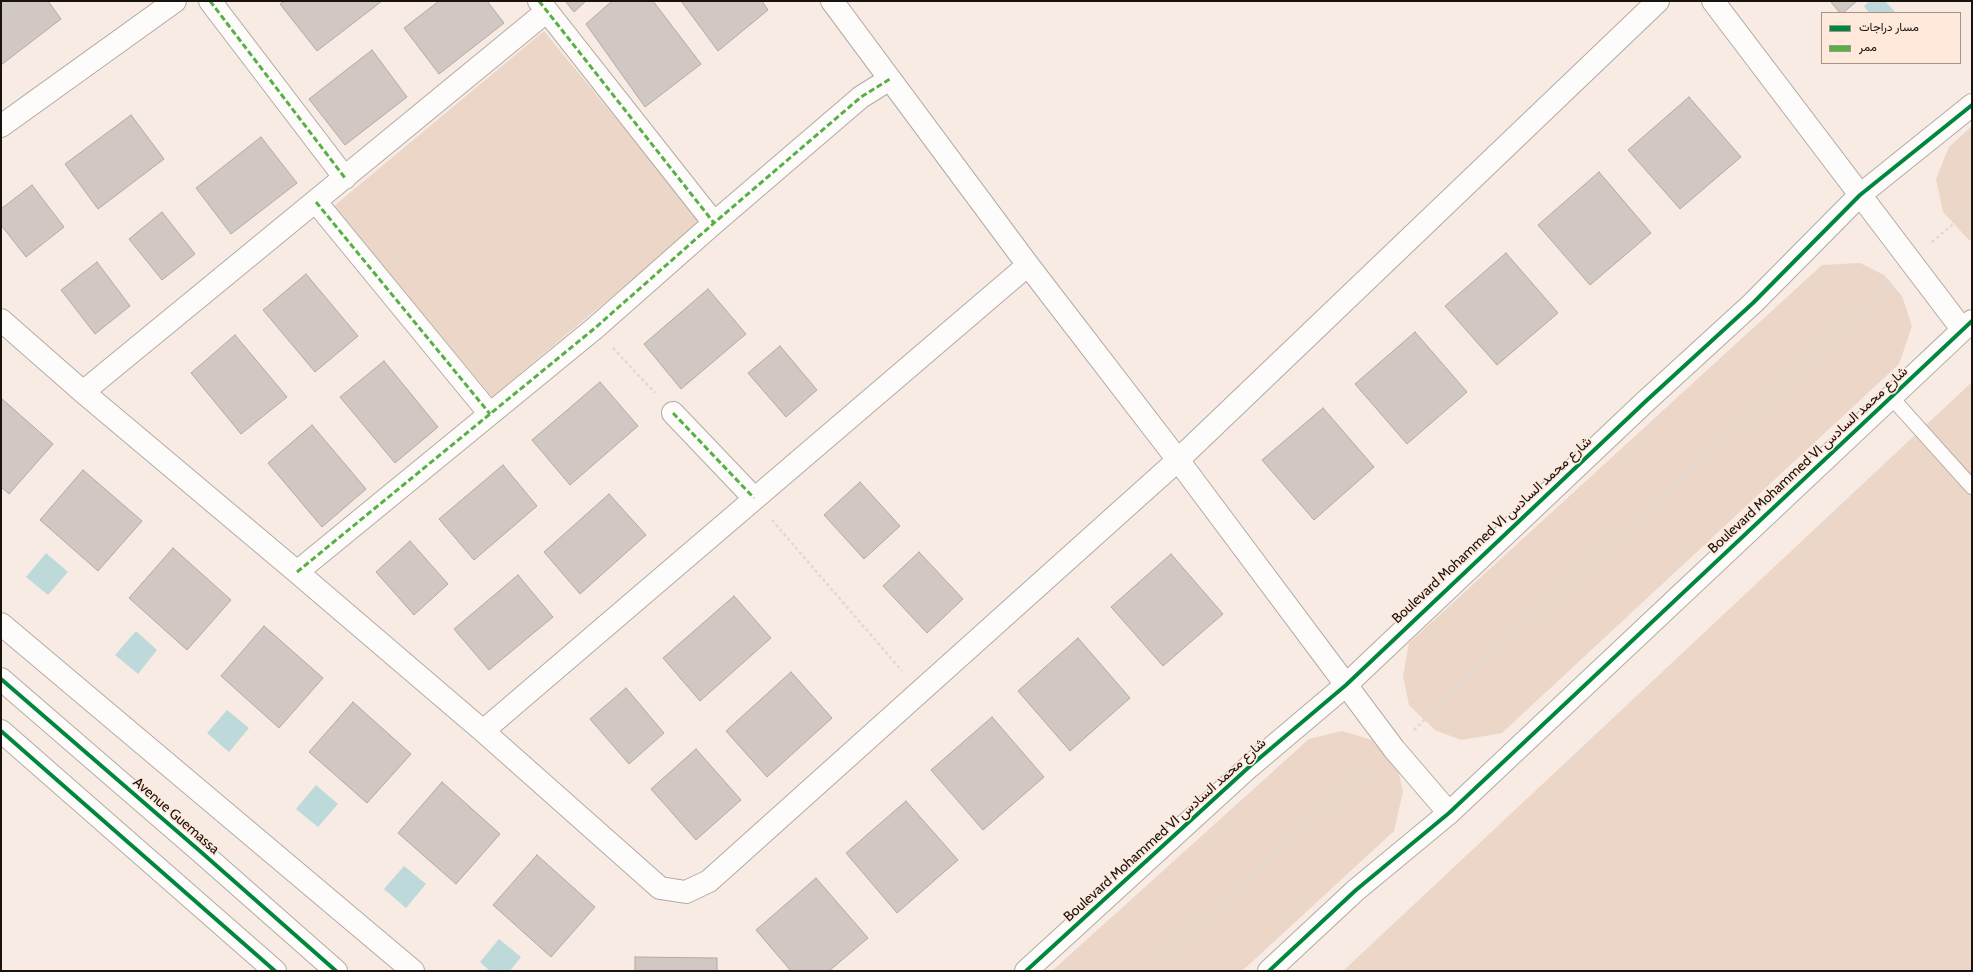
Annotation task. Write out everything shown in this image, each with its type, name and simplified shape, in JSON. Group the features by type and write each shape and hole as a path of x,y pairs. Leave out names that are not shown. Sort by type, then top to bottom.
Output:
{"street":[{"path":"1,126 175,1"},
{"path":"210,1 344,178"},
{"path":"832,1 1028,265 1178,460 1394,750 1449,813"},
{"path":"1,320 82,392 297,572 482,731 660,888 686,892 709,881 1178,460 1658,1"},
{"path":"1713,1 1910,260 1967,325"},
{"path":"82,392 316,202 543,6 714,222"},
{"path":"297,572 595,328 714,222 861,97 890,79"},
{"name":"Boulevard Mohammed VI شارع محمد السادس","path":"1026,971 1249,767 1346,685 1646,400 1754,303 1860,195 1972,105"},
{"path":"316,202 490,414"},
{"path":"482,731 1028,265"},
{"name":"Boulevard Mohammed VI شارع محمد السادس","path":"1269,971 1356,890 1449,813 1967,325"},
{"path":"672,413 754,498"},
{"path":"1,624 413,971"},
{"name":"Avenue Guemassa","path":"1,679 336,971"},
{"path":"1,731 275,971"}],"lane":[{"path":"1891,397 1972,487"}],"path":[{"path":"1146,971 1302,828 1394,750 1503,643 1809,362 1910,260 1972,208"},
{"path":"595,328 672,413"},
{"path":"754,498 921,692"}],"shaded area":[{"path":"544,31 701,222 492,397 334,206"},
{"path":"1972,126 1972,241 1969,240 1943,212 1936,179 1949,147"},
{"path":"1860,263 1884,275 1902,296 1912,326 1899,364 1502,733 1461,740 1435,730 1409,705 1403,676 1409,643 1822,265"},
{"path":"1972,382 1972,971 1343,971 1898,451"},
{"path":"1342,731 1372,740 1396,762 1403,791 1394,831 1242,971 1052,971 1309,739"}],"water":[{"path":"1870,1 1885,1 1895,12 1868,12 1864,6"},
{"path":"46,553 68,572 48,595 26,577"},
{"path":"136,631 157,650 138,674 115,655"},
{"path":"227,710 249,728 229,752 207,733"},
{"path":"316,785 338,804 318,827 296,809"},
{"path":"404,866 426,884 406,908 384,889"},
{"path":"499,939 521,957 510,971 490,971 480,962"}],"building":[{"path":"1,1 48,1 61,19 1,65"},
{"path":"285,1 382,1 317,51 280,4"},
{"path":"439,1 487,1 504,23 439,74 404,28"},
{"path":"565,1 586,1 574,12"},
{"path":"612,1 653,1 701,64 645,107 586,24"},
{"path":"681,1 762,1 768,10 718,51"},
{"path":"1830,1 1857,1 1844,12 1839,12"},
{"path":"372,50 407,97 345,145 309,99"},
{"path":"1689,97 1741,157 1680,209 1628,150"},
{"path":"131,115 164,159 98,209 65,164"},
{"path":"261,137 297,183 231,234 196,188"},
{"path":"1599,172 1651,233 1590,285 1538,225"},
{"path":"32,185 64,227 26,257 1,225 1,209"},
{"path":"162,212 195,254 162,280 129,239"},
{"path":"1506,253 1558,313 1497,365 1445,306"},
{"path":"97,262 130,306 95,334 61,290"},
{"path":"306,274 358,336 315,372 263,310"},
{"path":"708,289 746,334 681,389 644,344"},
{"path":"1415,332 1467,392 1407,444 1355,384"},
{"path":"235,335 287,397 241,434 191,373"},
{"path":"780,346 817,390 786,417 748,373"},
{"path":"384,361 438,427 395,463 340,397"},
{"path":"600,382 638,426 570,485 532,440"},
{"path":"1,398 53,444 9,494 1,487"},
{"path":"1323,408 1374,467 1314,520 1262,460"},
{"path":"312,425 366,489 322,527 268,463"},
{"path":"503,465 537,506 474,560 439,519"},
{"path":"83,470 142,521 98,571 40,520"},
{"path":"860,482 900,526 864,559 824,515"},
{"path":"609,494 646,535 580,594 544,552"},
{"path":"410,541 448,584 414,615 376,572"},
{"path":"173,548 231,600 187,650 129,598"},
{"path":"919,552 963,599 927,633 883,586"},
{"path":"1171,554 1223,614 1163,666 1111,607"},
{"path":"518,575 553,617 489,670 454,629"},
{"path":"734,596 771,638 700,701 663,658"},
{"path":"264,626 323,678 279,728 221,676"},
{"path":"1078,638 1130,698 1070,751 1018,691"},
{"path":"791,672 832,718 767,777 726,731"},
{"path":"626,688 664,733 629,764 590,719"},
{"path":"353,702 411,754 367,803 309,752"},
{"path":"992,717 1044,777 983,830 931,770"},
{"path":"696,749 741,800 696,840 651,789"},
{"path":"442,782 500,834 456,884 398,833"},
{"path":"906,801 958,860 897,913 846,853"},
{"path":"537,855 595,907 551,957 493,905"},
{"path":"816,878 868,938 829,971 791,971 756,930"},
{"path":"635,957 717,958 717,971 635,971"}],"marked path":[{"path":"210,1 345,178"},
{"path":"539,1 714,223"},
{"path":"297,572 595,328 714,223 861,97 890,79"},
{"path":"316,202 490,414"},
{"path":"673,413 754,498"}],"cycle path":[{"path":"1026,971 1249,767 1346,685 1646,401 1753,303 1860,195 1972,105"},
{"path":"1269,971 1356,890 1449,813 1972,321"},
{"path":"1,679 336,971"},
{"path":"1,731 275,971"}]}
